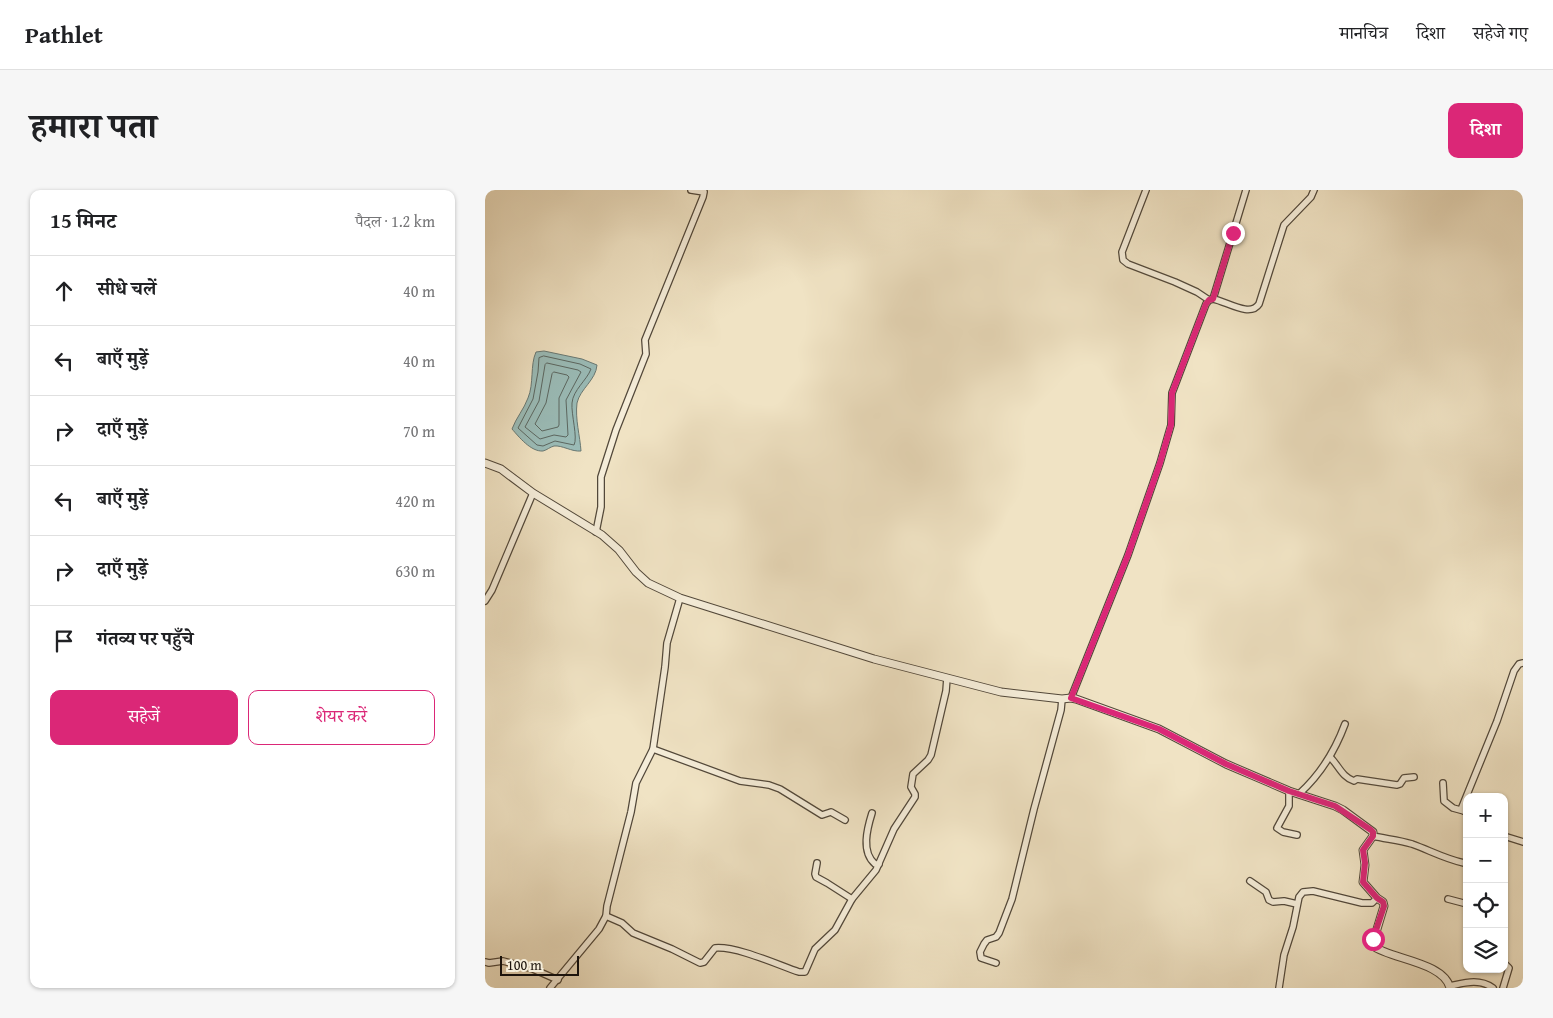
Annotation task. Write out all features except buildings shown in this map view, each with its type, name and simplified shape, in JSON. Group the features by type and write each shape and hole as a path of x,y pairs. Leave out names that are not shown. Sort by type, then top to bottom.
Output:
{"street":[{"path":"596,532 601,507 600,483 610,449 646,354 645,340 703,197 704,191 691,190"},
{"path":"1146,190 1122,252 1123,260 1128,264 1211,299 1249,310 1257,308 1259,304 1284,225 1311,197 1314,190"},
{"path":"1071,698 1128,555 1160,463 1171,425 1172,393 1211,299 1245,190"},
{"path":"485,463 501,469 533,493 596,532 615,546 636,572 648,583 680,598 874,660 1001,692 1062,700 1071,698 1159,729 1226,764 1289,791 1343,810 1372,831 1373,836"},
{"path":"485,601 493,588 533,493"},
{"path":"550,988 599,929 606,916 631,812 636,783 653,749 667,643 680,598"},
{"path":"1468,793 1497,721 1514,671 1519,664 1523,663"},
{"path":"606,916 622,923 633,933 698,962 703,963 715,948 721,948 738,951 803,973 805,972 815,949 837,928 852,899 879,864 894,829 915,797 915,791 911,787 913,774 928,760 931,754 946,691 947,678"},
{"path":"996,963 981,958 981,949 987,940 994,938 999,933 1012,899 1034,809 1059,720 1062,700"},
{"path":"1299,794 1313,782 1330,757 1339,742 1345,724"},
{"path":"653,749 740,781 769,785 788,794 817,813 823,815 830,812 845,820"},
{"path":"1330,757 1337,764 1345,778 1354,781 1357,779 1397,785 1405,778 1414,777"},
{"path":"1443,783 1444,801 1453,808 1463,811"},
{"path":"1289,791 1289,806 1277,828 1283,832 1297,835"},
{"path":"872,814 867,837 867,853 870,860 875,864 879,864"},
{"path":"1373,836 1409,843 1438,856 1463,863"},
{"path":"1373,836 1363,850 1365,863 1363,882 1383,902 1384,906 1373,939 1373,946 1426,966 1442,977 1450,987 1468,982 1485,983 1493,988"},
{"path":"1508,837 1523,842"},
{"path":"817,863 816,877 852,899"},
{"path":"1250,881 1266,892 1269,900 1273,902 1284,900 1297,904"},
{"path":"1279,988 1282,967 1301,894 1313,891 1362,903 1372,903 1377,898"},
{"path":"1448,899 1463,903"},
{"path":"485,962 503,961 533,969 558,980"},
{"path":"1503,988 1508,973"}],"water":[{"path":"544,351 582,359 597,365 594,375 581,393 577,403 581,451 553,446 539,451 526,443 512,429 530,393 536,352"}],"route":[{"path":"1233,233 1213,299 1209,300 1206,304 1172,393 1169,435 1128,555 1071,698 1159,729 1226,764 1289,791 1335,806 1371,830 1373,836 1363,850 1365,863 1363,882 1383,902 1384,906 1373,939"}]}
